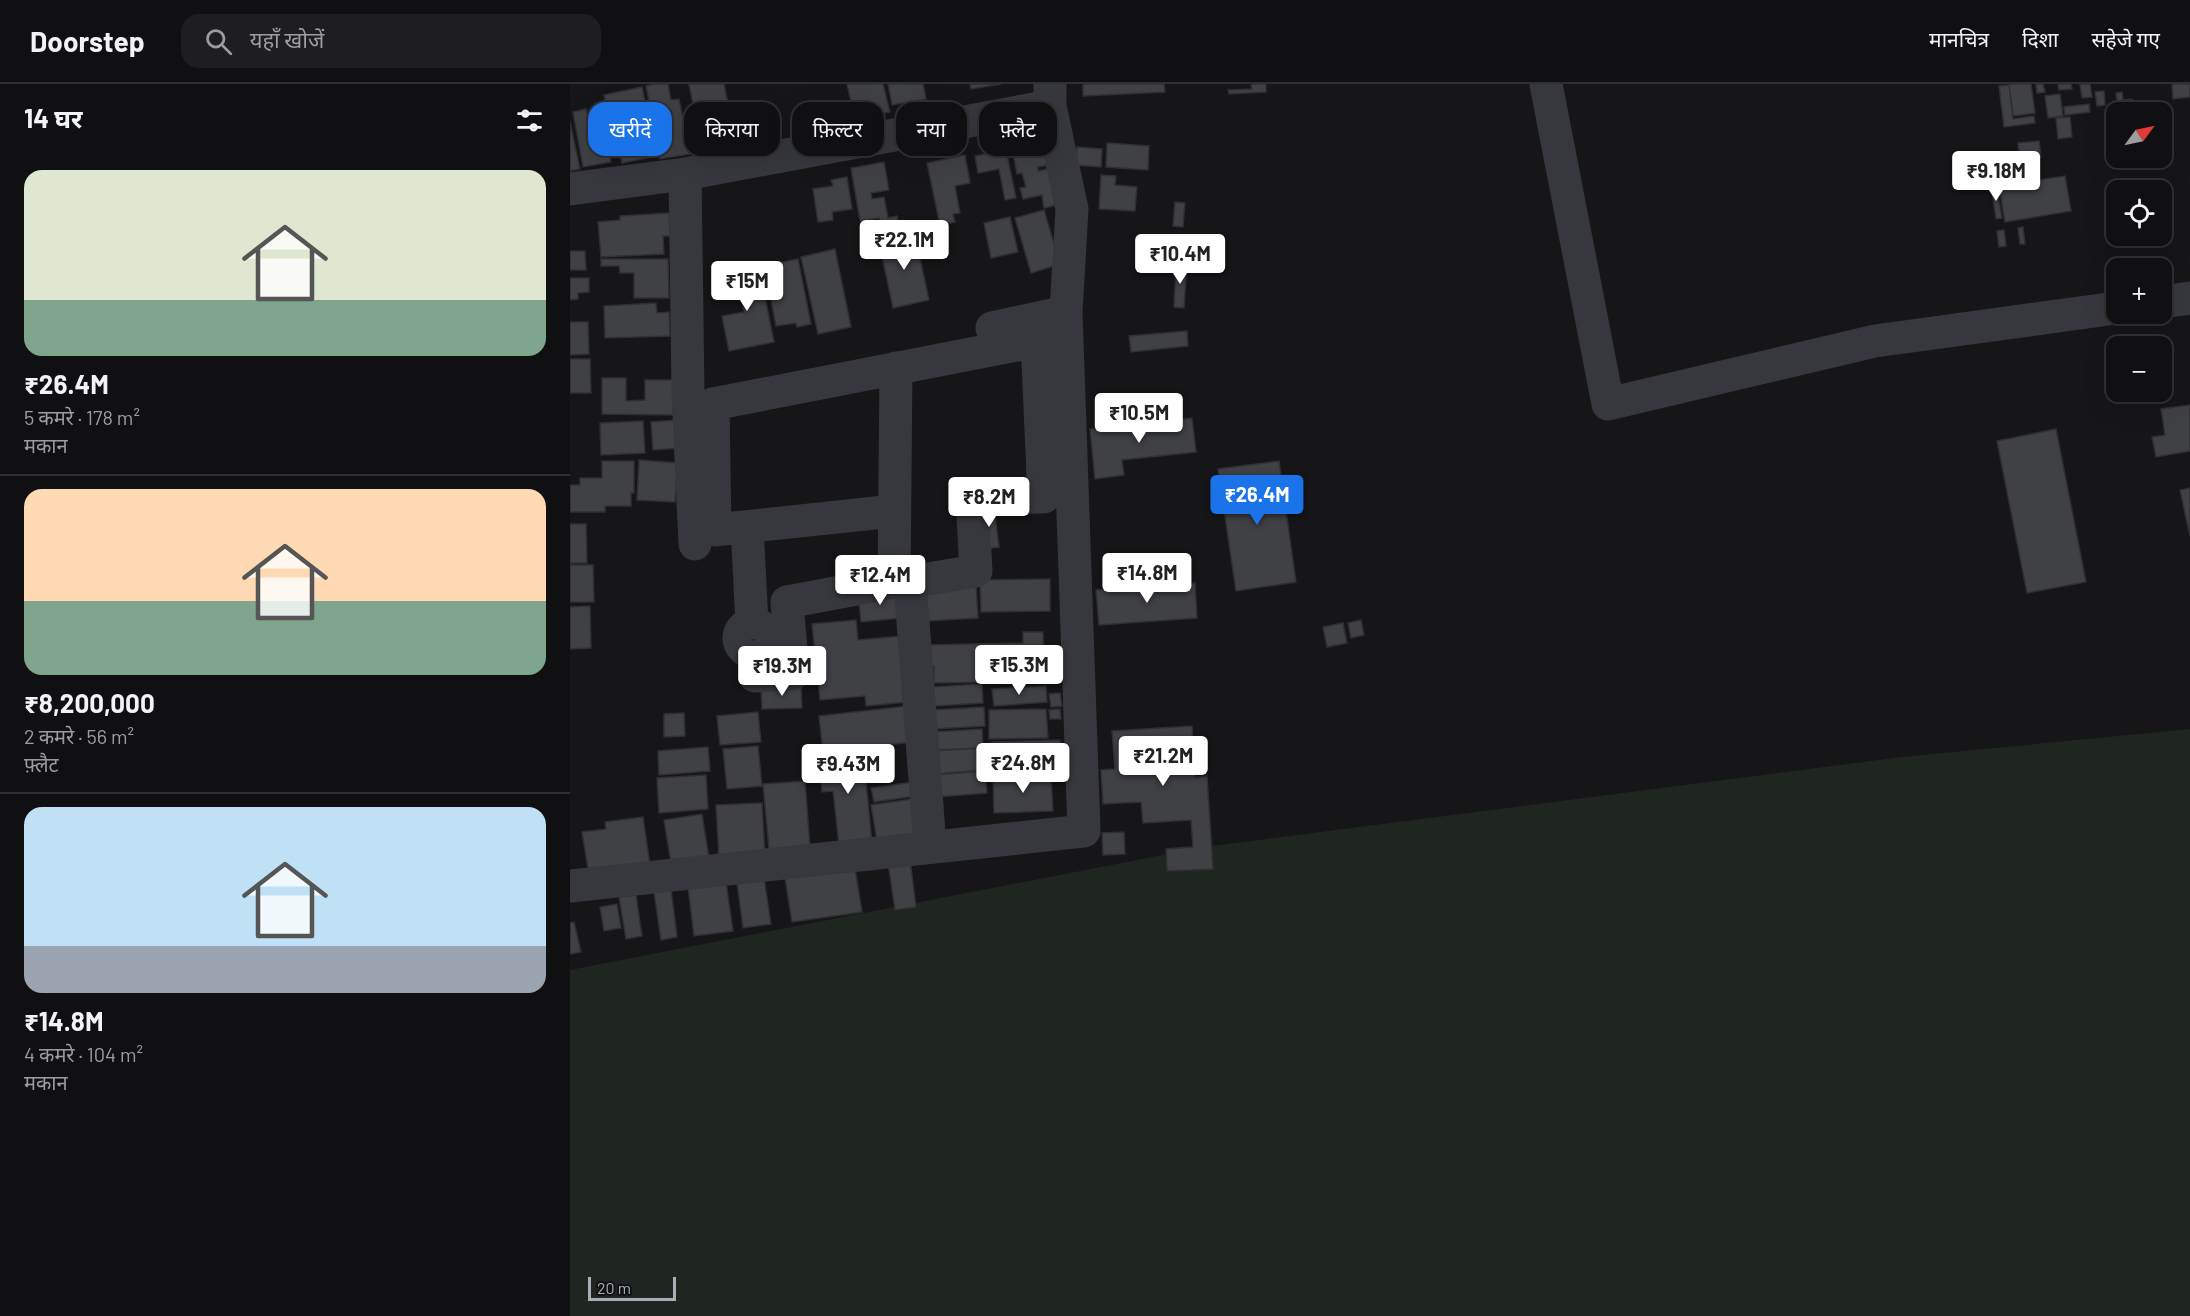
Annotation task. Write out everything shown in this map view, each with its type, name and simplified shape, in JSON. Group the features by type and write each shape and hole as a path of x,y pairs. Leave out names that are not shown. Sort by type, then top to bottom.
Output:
{"street":[{"path":"1546,84 1608,404 1875,342 2106,309"},
{"path":"570,189 685,174 1050,95 1072,208 1066,312 1084,831 570,886"},
{"path":"685,174 688,393 695,544"},
{"path":"2172,301 2190,298"},
{"path":"688,393 1066,312"},
{"path":"755,676 793,674 787,602 976,571 972,499 1044,497 1037,341 713,404 715,530 894,512"},
{"path":"896,368 894,512 930,846"},
{"path":"747,527 752,623"}],"shaded area":[{"path":"2190,729 2190,1316 570,1316 570,970 1204,847 1902,757"}],"building":[{"path":"668,84 671,100 679,99 684,124 684,155 660,159 659,156 672,156 672,102 649,102 646,86"},
{"path":"689,84 724,84 728,102 692,102"},
{"path":"847,84 883,84 890,112 884,113 884,102 851,102"},
{"path":"888,84 923,84 926,99 896,102 896,104 892,105"},
{"path":"970,84 1001,84 971,89"},
{"path":"1083,84 1164,84 1165,92 1083,96"},
{"path":"1251,84 1266,84 1266,92 1229,94 1228,90 1252,89"},
{"path":"2009,84 2031,84 2035,113 2013,116"},
{"path":"2036,84 2043,84 2045,92 2037,93"},
{"path":"2058,84 2071,84 2072,89 2059,90"},
{"path":"2080,84 2090,84 2092,97 2082,98"},
{"path":"2172,84 2190,84 2190,97 2173,99"},
{"path":"2009,85 2013,119 2034,116 2035,123 2004,127 1999,86"},
{"path":"642,87 645,102 606,102 604,95"},
{"path":"2104,91 2105,105 2097,106 2095,92"},
{"path":"2122,92 2123,100 2132,99 2132,102 2117,102 2116,93"},
{"path":"2060,94 2063,116 2048,118 2045,96"},
{"path":"2089,104 2090,112 2065,115 2064,107"},
{"path":"586,109 588,114 588,156 610,156 611,162 583,167 573,112"},
{"path":"2070,117 2072,137 2058,139 2056,118"},
{"path":"570,122 580,169 570,171"},
{"path":"2039,141 2041,157 2020,160 2018,143"},
{"path":"1107,143 1149,146 1148,170 1106,167"},
{"path":"1077,147 1102,149 1101,167 1076,165"},
{"path":"620,156 656,156 622,163"},
{"path":"965,156 970,183 955,186 960,213 953,214 955,222 940,225 927,163"},
{"path":"975,156 1007,156 1016,198 1005,200 999,169 978,173"},
{"path":"1014,156 1054,156 1056,164 1038,167 1038,171 1058,167 1065,203 1044,208 1042,195 1023,199 1020,188 1026,187 1022,173 1017,174"},
{"path":"884,162 889,190 871,193 872,199 884,197 888,218 897,216 899,229 882,232 879,218 860,221 851,168"},
{"path":"1101,175 1116,176 1115,185 1137,187 1135,211 1099,209"},
{"path":"2065,176 2071,211 2005,222 1999,186"},
{"path":"847,177 852,209 832,212 833,220 818,222 813,189 833,186 831,180"},
{"path":"1996,185 2002,218 1996,219 1991,186"},
{"path":"1175,202 1185,203 1183,227 1173,226"},
{"path":"1044,210 1060,264 1031,273 1015,218"},
{"path":"669,213 670,236 663,236 664,254 601,257 598,222 620,220 620,216"},
{"path":"1010,217 1018,252 991,258 984,223"},
{"path":"2023,227 2025,244 2020,244 2018,228"},
{"path":"2004,230 2006,246 1999,247 1997,231"},
{"path":"915,235 929,300 893,308 879,242"},
{"path":"1179,235 1184,235 1182,255 1178,255"},
{"path":"835,249 851,327 818,334 801,257"},
{"path":"570,251 585,251 586,270 570,270"},
{"path":"601,259 668,259 669,298 634,298 634,273 620,273 619,266 601,266"},
{"path":"798,259 811,324 797,327 796,323 776,326 770,295 779,294 778,287 769,289 764,266"},
{"path":"1176,262 1187,263 1184,308 1174,307"},
{"path":"759,268 774,342 729,351 722,316 744,312 739,286 720,290 717,276"},
{"path":"570,278 589,278 589,292 578,293 578,299 570,300"},
{"path":"656,303 657,313 669,312 670,336 605,338 604,306"},
{"path":"570,322 588,322 589,354 570,355"},
{"path":"1187,331 1188,346 1131,352 1129,336"},
{"path":"570,359 590,359 591,393 570,393"},
{"path":"602,378 626,378 626,401 645,400 645,380 674,380 673,415 602,414"},
{"path":"2190,405 2190,451 2156,457 2152,437 2165,435 2161,409"},
{"path":"1192,418 1196,452 1122,460 1124,475 1095,479 1090,429"},
{"path":"677,420 679,448 653,450 651,422"},
{"path":"643,421 645,453 601,455 600,423"},
{"path":"2056,429 2086,582 2027,593 1997,441"},
{"path":"639,460 678,463 675,502 637,500"},
{"path":"602,461 634,461 634,493 631,493 631,506 605,506 605,512 570,512 570,485 580,485 580,478 602,478"},
{"path":"1279,461 1296,582 1236,591 1218,469"},
{"path":"2190,488 2190,536 2180,490"},
{"path":"994,507 999,547 984,549 979,508"},
{"path":"570,524 586,524 587,563 570,563"},
{"path":"570,565 593,565 594,602 570,602"},
{"path":"1050,579 1050,611 981,612 980,580"},
{"path":"1195,583 1197,618 1099,625 1096,590"},
{"path":"976,585 978,618 927,621 926,587"},
{"path":"898,589 901,618 861,622 858,593"},
{"path":"590,606 591,648 570,649 570,607"},
{"path":"856,620 858,640 901,636 908,702 866,706 865,696 820,700 812,624"},
{"path":"1361,620 1364,635 1351,638 1348,623"},
{"path":"1343,623 1347,643 1327,647 1323,627"},
{"path":"1023,632 1043,632 1044,681 934,683 934,666 925,666 924,645 1023,643"},
{"path":"982,684 983,703 933,706 932,687"},
{"path":"801,685 802,708 762,709 761,687"},
{"path":"1046,686 1047,702 994,706 992,689"},
{"path":"1060,693 1062,706 1051,707 1049,694"},
{"path":"908,706 912,742 823,752 819,716"},
{"path":"984,707 985,726 934,729 933,710"},
{"path":"1046,709 1048,738 989,739 989,710"},
{"path":"1060,709 1061,719 1050,719 1049,710"},
{"path":"758,712 761,742 720,745 717,716"},
{"path":"684,713 685,736 664,737 664,714"},
{"path":"1192,726 1195,777 1207,776 1213,869 1167,871 1166,849 1193,847 1191,820 1143,823 1141,802 1103,804 1101,770 1115,769 1112,731"},
{"path":"982,729 983,748 933,750 931,732"},
{"path":"1060,740 1061,770 994,773 992,742"},
{"path":"758,746 762,786 727,789 723,749"},
{"path":"708,747 710,771 659,775 658,751"},
{"path":"983,748 984,770 934,774 933,751"},
{"path":"863,752 872,842 839,845 833,791 822,792 819,755"},
{"path":"985,771 987,793 937,797 935,775"},
{"path":"706,775 708,809 659,813 657,778"},
{"path":"1051,775 1053,811 994,813 993,776"},
{"path":"805,781 810,847 769,850 763,784"},
{"path":"913,782 915,796 874,802 871,788"},
{"path":"912,799 918,834 877,841 871,805"},
{"path":"762,803 765,855 719,858 716,805"},
{"path":"702,814 709,858 671,863 664,820"},
{"path":"643,817 650,865 590,881 582,832 606,829 605,822"},
{"path":"1124,832 1125,854 1103,855 1102,833"},
{"path":"910,860 916,907 895,910 888,863"},
{"path":"855,868 862,912 792,922 785,878"},
{"path":"764,878 771,924 743,928 737,882"},
{"path":"726,882 733,931 694,936 688,887"},
{"path":"671,889 677,937 661,940 654,892"},
{"path":"636,895 642,936 626,939 619,897"},
{"path":"617,904 621,928 604,931 600,907"},
{"path":"574,922 581,952 570,954 570,923"}]}
